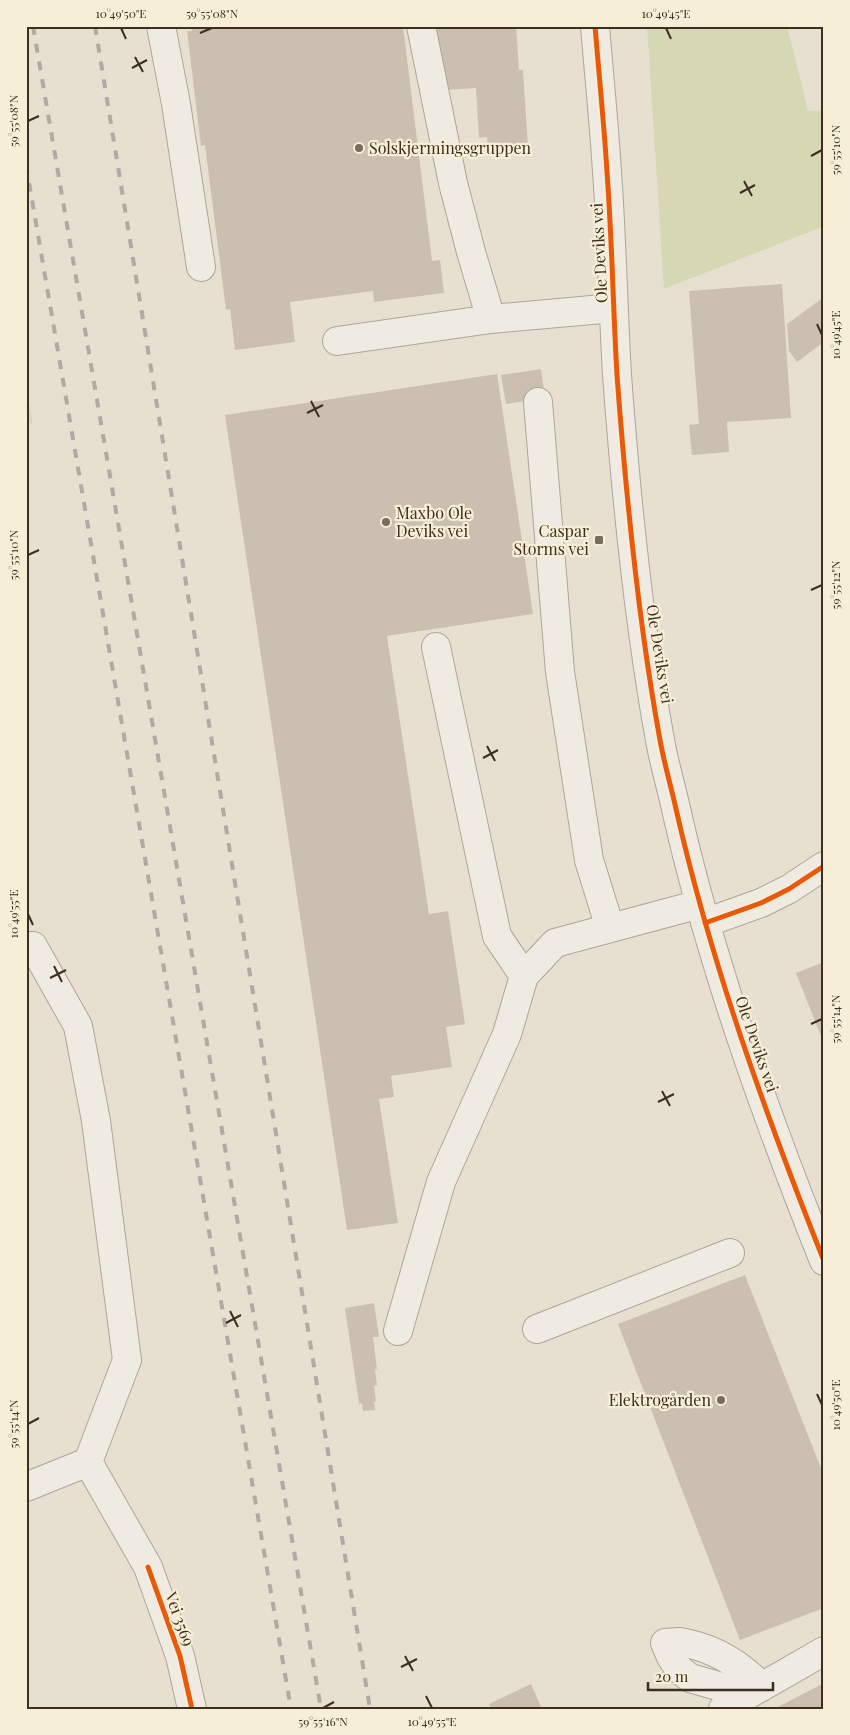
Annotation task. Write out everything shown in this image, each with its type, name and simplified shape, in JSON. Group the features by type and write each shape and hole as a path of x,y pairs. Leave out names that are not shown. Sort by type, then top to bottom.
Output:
{"street":[{"path":"161,26 176,104 201,267"},
{"path":"421,26 453,183 491,319"},
{"name":"Ole Deviks vei","path":"595,26 607,172 617,372 628,518 660,741 702,914 730,1006 772,1126 824,1261"},
{"path":"337,341 491,319 614,308"},
{"path":"538,402 560,672 589,860 610,928"},
{"path":"436,647 497,936 524,976"},
{"path":"398,1331 441,1182 507,1034 524,976 555,943 610,928 761,903 789,889 824,866"},
{"path":"26,946 33,946 78,1026 96,1121 127,1360 88,1462 26,1487"},
{"path":"537,1329 730,1253"},
{"name":"Vei 3569","path":"88,1462 148,1567 180,1656 192,1709"},
{"path":"723,1709 824,1651"}],"green space":[{"path":"647,26 787,26 808,111 824,110 824,226 664,289"},
{"path":"26,384 33,426 26,419"}],"building":[{"path":"191,26 403,26 432,261 440,260 444,293 374,302 373,291 290,302 295,342 235,350 230,309 226,310 205,145 201,146 187,31 192,31"},
{"path":"436,26 516,26 519,70 523,70 528,147 488,150 487,137 479,138 476,88 445,90"},
{"path":"807,26 824,26 824,29 807,28"},
{"path":"782,284 791,418 727,422 729,452 692,455 689,425 699,424 689,291"},
{"path":"824,297 824,342 797,362 789,351 787,324"},
{"path":"541,369 545,398 506,404 501,375"},
{"path":"497,374 533,614 387,636 429,914 448,911 465,1024 446,1027 452,1067 391,1076 394,1097 379,1099 398,1223 347,1230 225,415"},
{"path":"824,962 824,1044 796,973"},
{"name":"Elektrogården","path":"745,1275 824,1476 824,1608 740,1640 618,1324"},
{"path":"374,1303 379,1337 373,1337 377,1369 375,1369 377,1385 374,1386 376,1401 374,1402 375,1410 363,1411 362,1403 359,1404 345,1308"},
{"path":"824,1683 824,1709 774,1709"},
{"path":"531,1684 542,1709 491,1709 489,1704"}],"railway":[{"path":"33,26 321,1709"},
{"path":"95,26 370,1709"},
{"path":"26,165 291,1709"}],"cycle path":[{"path":"595,26 609,197 617,375 624,467 645,650 660,740 690,867 723,981 760,1094 824,1261"},
{"path":"705,923 761,903 789,889 824,866"},
{"path":"148,1567 180,1656 192,1709"}],"place":[{"name":"Solskjermingsgruppen","path":"359,148"},
{"name":"Maxbo Ole Deviks vei","path":"386,522"},
{"name":"Caspar Storms vei","path":"599,540"},
{"name":"Elektrogården","path":"721,1400"}]}
